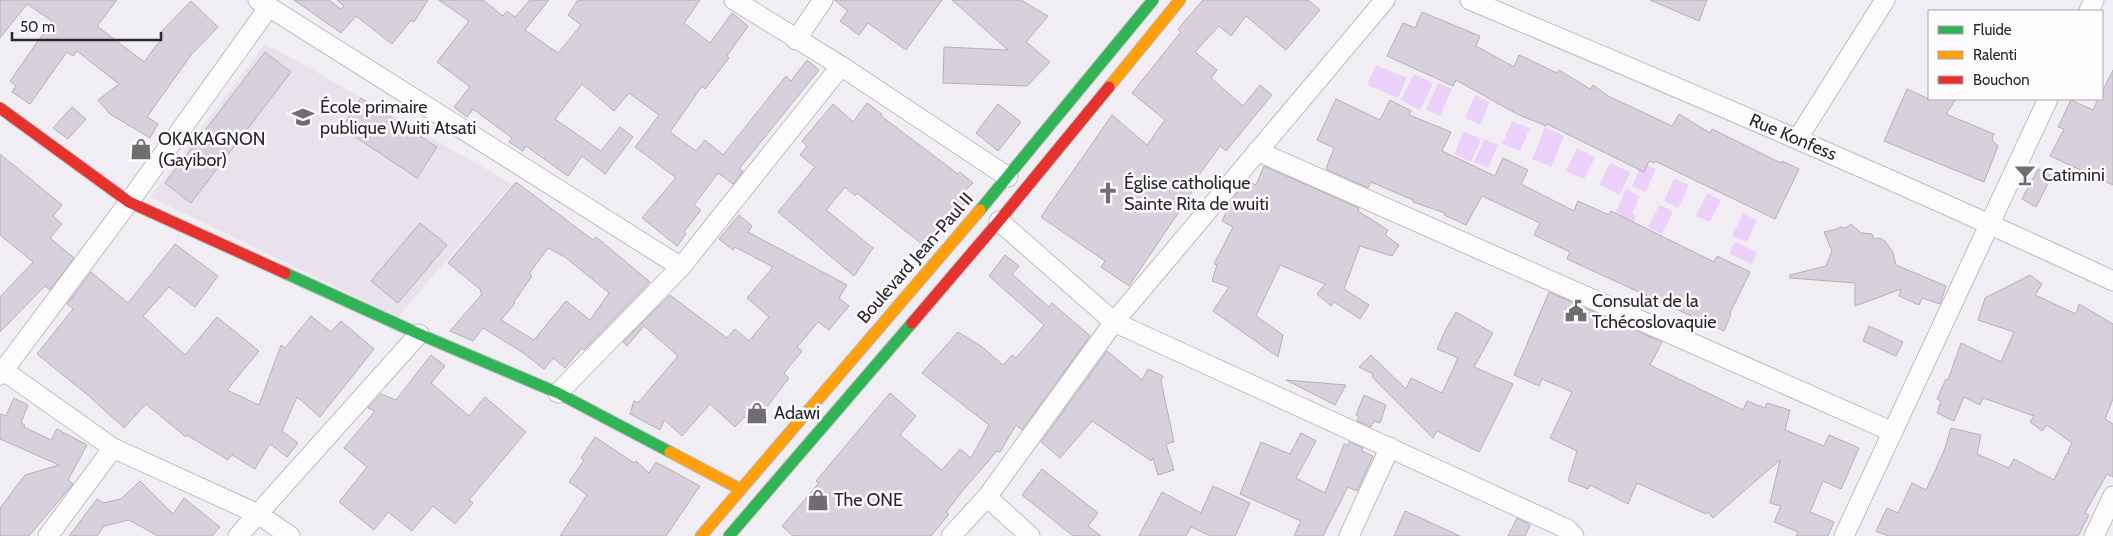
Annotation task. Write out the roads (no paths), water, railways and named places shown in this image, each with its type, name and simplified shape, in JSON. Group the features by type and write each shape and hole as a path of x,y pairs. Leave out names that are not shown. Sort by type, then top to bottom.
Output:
{"main road":[{"name":"Boulevard Jean-Paul II","path":"701,536 1008,177 1153,0"},
{"path":"729,536 999,221 1180,0"},
{"path":"0,108 129,202 418,334 558,393 740,489"}],"street":[{"path":"734,0 840,66 1008,177"},
{"path":"796,40 823,0"},
{"path":"951,536 987,496 1114,322 1385,0"},
{"name":"Rue Konfess","path":"1470,0 1798,138 1990,224 2113,282"},
{"path":"1798,138 1885,0"},
{"path":"290,536 258,514 113,448 1,371 129,202 263,4 682,267"},
{"path":"558,393 682,267 840,66"},
{"path":"1844,536 2048,100"},
{"path":"1257,151 1893,432"},
{"path":"999,221 1114,322 1567,529 1574,536"},
{"path":"238,536 418,334"},
{"path":"1349,536 1390,447"},
{"path":"48,536 113,448"},
{"path":"987,496 1030,536"},
{"path":"2094,536 2111,503"}],"place":[{"name":"École primaire publique Wuiti Atsati","path":"303,117"},
{"name":"OKAKAGNON (Gayibor)","path":"141,149"},
{"name":"Catimini","path":"2025,175"},
{"name":"Église catholique Sainte Rita de wuiti","path":"1108,193"},
{"name":"Consulat de la Tchécoslovaquie","path":"1576,311"},
{"name":"Adawi","path":"757,413"},
{"name":"The ONE","path":"818,500"}]}
